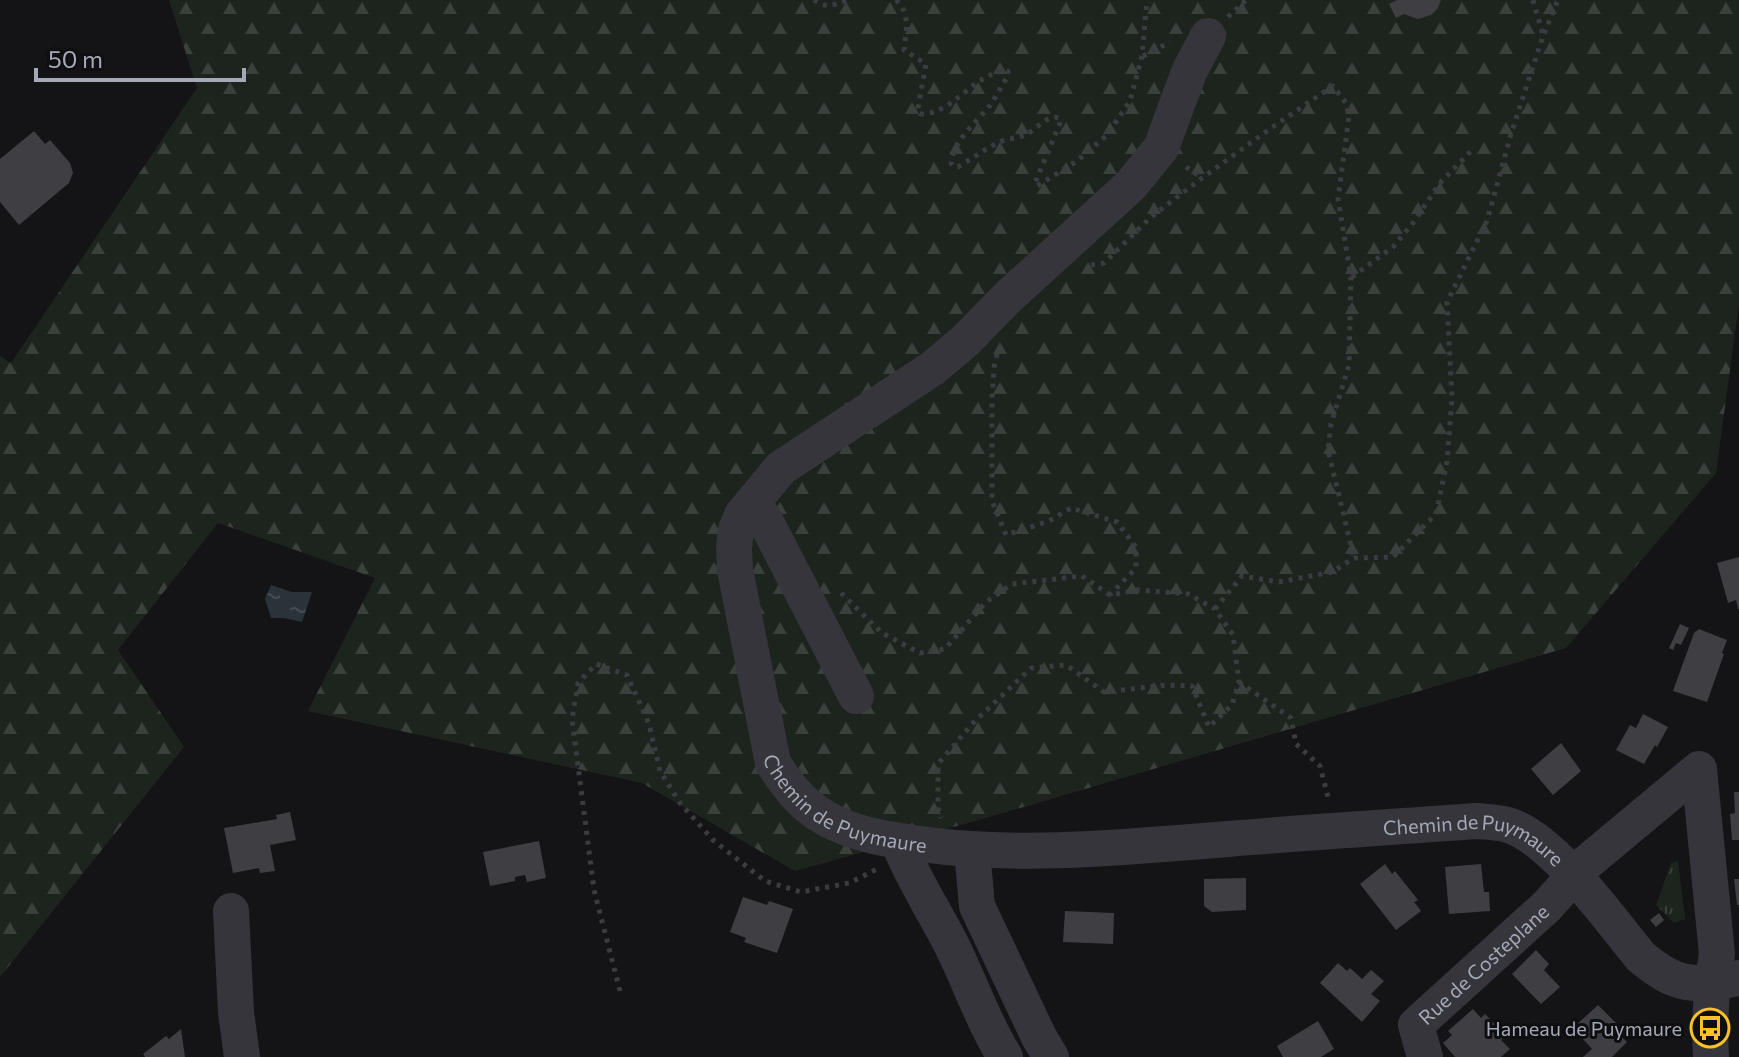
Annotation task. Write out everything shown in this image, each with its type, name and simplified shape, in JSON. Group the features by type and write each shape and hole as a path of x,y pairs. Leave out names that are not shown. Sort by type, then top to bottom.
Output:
{"street":[{"name":"Chemin de Puymaure","path":"1208,36 1189,72 1161,148 1131,185 955,350 933,368 781,468 742,515 736,530 735,570 773,763 799,799 813,812 839,825 873,836 893,853 1157,845 1476,821 1507,825 1527,834 1550,851 1641,957 1657,971 1680,982 1726,980"},
{"path":"753,502 856,696"},
{"path":"1574,877 1585,864 1699,769 1717,954 1726,980 1710,1028 1711,1057"},
{"path":"963,849 977,906 1051,1057"},
{"path":"893,853 908,867 952,946 994,1040 1005,1057"},
{"name":"Rue de Costeplane","path":"1425,1057 1416,1025 1546,907 1574,877"},
{"path":"231,911 236,1012 242,1057"}],"path":[{"path":"814,0 830,7 847,0"},
{"path":"896,0 903,7 907,19 904,50 926,64 918,108 920,114 925,115 948,105 981,80 1002,69 1008,71 992,103 957,144 951,163 954,167 987,148 1025,135 1054,116 1060,118 1035,183 1037,186 1077,161 1107,135 1130,101 1142,56 1147,0"},
{"path":"1533,0 1543,36"},
{"path":"1215,609 1242,576 1279,582 1332,572 1354,558 1393,557 1436,514 1447,462 1452,399 1447,302 1487,221 1511,134 1558,0"},
{"path":"1090,265 1104,263 1151,217 1181,193 1333,86 1346,103 1349,116 1338,199 1351,277 1349,365 1331,424 1328,450 1354,558"},
{"path":"1351,277 1393,247 1440,183 1471,151"},
{"path":"998,353 992,399 992,501 1006,535 1049,521 1071,508 1117,522 1136,547 1136,568 1110,595"},
{"path":"836,589 882,633 920,653 945,649 986,602 1012,584 1082,576 1110,595 1138,590 1188,594 1215,609 1233,635 1239,682 1232,705 1209,727 1192,686 1166,685 1104,692 1066,665 1031,668 972,724 938,764 938,808 963,849"},
{"path":"620,991 594,890 572,719 578,683 596,664 627,675 649,724 660,771 680,803 713,840 765,881 801,892 849,883 893,853"},
{"path":"1239,682 1291,718 1296,744 1320,766 1333,815 1324,831"}],"green space":[{"path":"169,0 1739,0 1739,303 1716,473 1566,648 795,871 642,783 308,711 375,578 218,523 118,650 184,747 0,977 0,356 11,363 197,88"},
{"path":"1678,861 1685,919 1674,923 1656,905 1671,863"}],"water":[{"path":"271,585 292,592 312,592 302,622 271,618 265,599"}],"building":[{"path":"1397,0 1441,0 1431,15 1418,19 1404,14 1396,18 1389,4"},
{"path":"34,131 45,144 50,140 70,163 73,173 69,183 19,225 0,202 0,159"},
{"path":"1739,557 1738,609 1736,600 1728,603 1717,563"},
{"path":"1680,624 1689,628 1681,645 1676,643 1673,650 1669,648"},
{"path":"1699,629 1727,640 1707,702 1673,691 1694,633"},
{"path":"1643,714 1668,727 1644,764 1616,750 1630,725 1636,728"},
{"path":"1561,743 1581,771 1553,795 1531,769"},
{"path":"1734,792 1739,792 1739,840 1732,840 1730,814 1735,813"},
{"path":"290,812 296,840 270,845 275,871 260,873 259,868 233,873 224,828 277,819 276,815"},
{"path":"539,841 546,878 527,882 525,875 515,877 515,881 490,886 483,852"},
{"path":"1385,864 1392,874 1395,871 1418,900 1414,902 1421,911 1396,930 1360,884"},
{"path":"1481,864 1484,892 1489,892 1490,911 1449,914 1445,867"},
{"path":"1246,878 1246,910 1212,912 1204,906 1204,879"},
{"path":"1734,879 1739,879 1739,905 1737,905"},
{"path":"743,897 793,909 777,953 744,942 746,938 730,932"},
{"path":"1065,911 1114,913 1113,944 1063,942"},
{"path":"1659,913 1664,920 1656,927 1650,920"},
{"path":"1536,950 1549,964 1544,970 1560,987 1541,1004 1512,974"},
{"path":"1338,963 1347,971 1350,968 1362,979 1371,970 1384,981 1371,994 1380,1001 1362,1022 1320,983"},
{"path":"1598,1005 1617,1024 1613,1028 1627,1042 1612,1057 1583,1057 1592,1049 1573,1028"},
{"path":"1473,1009 1481,1018 1485,1014 1506,1036 1501,1040 1510,1049 1501,1057 1455,1057 1443,1043 1452,1035 1448,1031"},
{"path":"1318,1021 1334,1049 1321,1057 1283,1057 1277,1046"},
{"path":"181,1029 185,1057 145,1057 143,1054 166,1036 169,1039"}],"place":[{"name":"Hameau de Puymaure","path":"1710,1028"}]}
